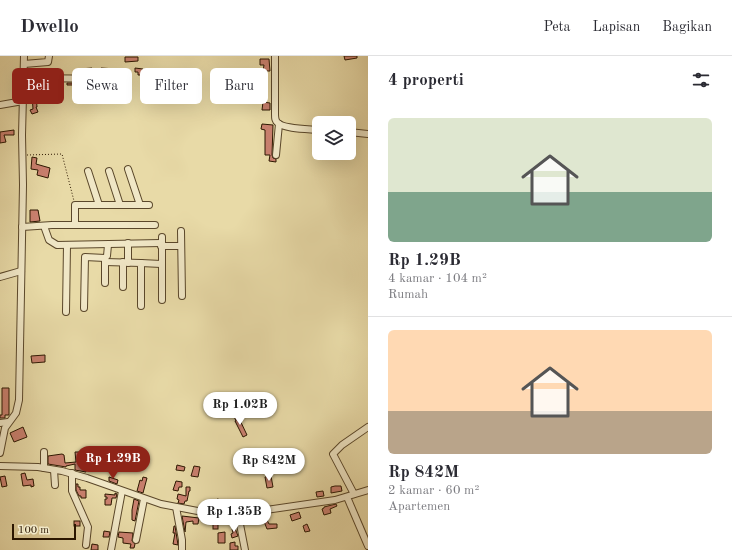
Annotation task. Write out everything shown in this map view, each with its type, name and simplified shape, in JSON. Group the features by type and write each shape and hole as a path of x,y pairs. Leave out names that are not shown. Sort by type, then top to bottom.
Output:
{"street":[{"path":"24,56 24,68"},
{"path":"24,64 48,62 49,56"},
{"path":"275,56 275,114 276,120 279,124 276,155"},
{"path":"0,105 12,103"},
{"path":"0,453 4,433 8,422 16,413 19,400 23,104"},
{"path":"279,124 312,129"},
{"path":"356,133 368,134"},
{"path":"128,170 140,205"},
{"path":"88,171 99,205"},
{"path":"109,171 120,205"},
{"path":"75,225 75,205 149,204"},
{"path":"22,227 75,225 155,225"},
{"path":"44,226 48,240 57,245 108,245 161,242 181,246"},
{"path":"181,231 182,296"},
{"path":"161,242 162,300"},
{"path":"123,287 128,243"},
{"path":"66,312 67,245"},
{"path":"105,283 105,260 108,245"},
{"path":"84,308 85,257 126,262 161,264"},
{"path":"141,263 141,306"},
{"path":"0,277 21,271"},
{"path":"0,423 8,422"},
{"path":"354,494 333,454 342,445 368,427"},
{"path":"44,452 44,468"},
{"path":"0,466 44,468 72,473 144,499 208,513 238,514 335,500 368,490"},
{"path":"54,470 55,485"},
{"path":"72,473 72,491 88,527 86,545"},
{"path":"111,550 122,490"},
{"path":"347,497 368,546"},
{"path":"136,540 144,499"},
{"path":"176,507 182,540 182,550"},
{"path":"238,514 245,550"}],"path":[{"path":"23,155 62,154 75,205"}],"building":[{"path":"344,56 357,56 357,58 345,60"},
{"path":"125,57 138,57 138,61 125,62"},
{"path":"260,59 269,59 270,71 268,71 268,68 264,68 264,65 260,65"},
{"path":"135,68 140,69 140,75 138,75 138,72 135,72"},
{"path":"270,103 270,110 262,110 263,104"},
{"path":"33,104 37,104 36,107 38,112 32,114 30,110 33,109"},
{"path":"262,124 273,125 272,155 273,158 276,159 276,162 269,161 270,155 265,155 265,130 261,129"},
{"path":"14,130 14,135 4,135 6,142 0,143 0,132"},
{"path":"32,157 37,158 36,164 50,168 48,178 37,175 38,170 31,169"},
{"path":"30,210 38,210 40,221 30,222"},
{"path":"45,355 45,362 32,363 31,356"},
{"path":"2,388 9,388 9,415 5,415 5,418 0,418 0,415 2,415"},
{"path":"237,414 247,435 243,437 235,421 234,416"},
{"path":"23,427 27,437 14,442 10,433"},
{"path":"75,452 86,454 86,460 83,460 83,467 86,467 86,472 75,470 75,464 66,467 48,464 48,456 62,454 64,455 65,463 76,462"},
{"path":"177,465 185,467 184,471 176,470"},
{"path":"194,466 200,467 198,477 191,476"},
{"path":"25,473 27,480 33,479 34,486 23,486 21,474"},
{"path":"5,476 7,486 2,487 0,477"},
{"path":"271,476 273,487 267,488 265,477"},
{"path":"109,477 118,480 117,484 109,481"},
{"path":"143,477 147,478 143,493 137,491 140,480 142,481"},
{"path":"176,481 182,482 182,487 179,487 178,491 173,490"},
{"path":"76,484 80,487 80,490 86,490 86,498 81,498 81,496 79,496 76,490"},
{"path":"341,486 342,491 331,493 331,487"},
{"path":"186,487 190,487 187,501 185,501 184,504 178,503 178,494 186,496"},
{"path":"323,491 324,496 317,497 316,492"},
{"path":"115,493 117,494 116,498 112,498 111,505 105,505 105,499 107,499 107,497 105,497 105,494 115,495"},
{"path":"134,499 139,501 135,521 132,520"},
{"path":"217,499 222,500 222,509 216,509"},
{"path":"336,504 337,506 330,509 331,513 324,515 322,509 324,507"},
{"path":"299,512 301,518 292,521 290,515"},
{"path":"182,516 199,518 198,524 193,524 193,521 186,522 185,532"},
{"path":"266,518 269,524 277,524 277,528 267,529 263,519"},
{"path":"74,521 80,521 80,526 74,526"},
{"path":"213,521 218,521 218,529 213,529"},
{"path":"307,524 310,531 305,532 303,526"},
{"path":"174,526 178,545 173,544 175,533 173,533"},
{"path":"235,528 238,536 232,538 232,529"},
{"path":"104,531 110,532 109,537 103,537"},
{"path":"119,532 133,533 132,541 135,544 134,548 130,548 131,544 123,543 123,538 118,537"},
{"path":"225,532 225,543 218,543 218,533"},
{"path":"235,542 235,546 238,546 238,550 230,550 230,543"},
{"path":"92,544 98,545 98,550 91,550"}]}
